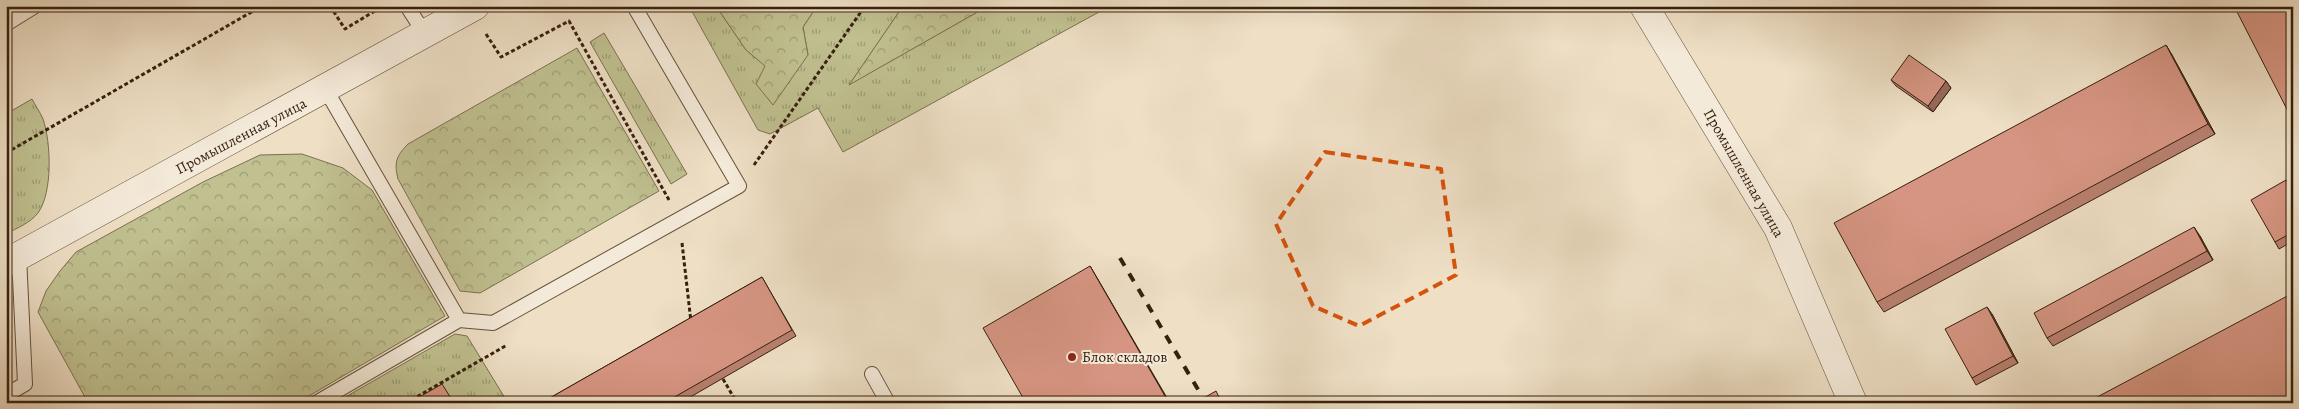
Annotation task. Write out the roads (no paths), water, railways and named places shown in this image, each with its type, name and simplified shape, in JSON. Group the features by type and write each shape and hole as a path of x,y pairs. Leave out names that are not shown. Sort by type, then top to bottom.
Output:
{"street":[{"name":"Промышленная улица","path":"1644,6 1778,228 1853,403"},
{"name":"Промышленная улица","path":"13,260 326,90 472,8"}],"lane":[{"path":"6,24 35,6"},
{"path":"407,6 425,34"},
{"path":"316,403 460,320 493,323 739,186 634,6"},
{"path":"326,90 460,320"},
{"path":"6,394 25,384 13,260"},
{"path":"872,374 888,403"}],"railway":[{"path":"1120,258 1206,403"}],"place":[{"name":"Блок складов","path":"1072,357"}]}
